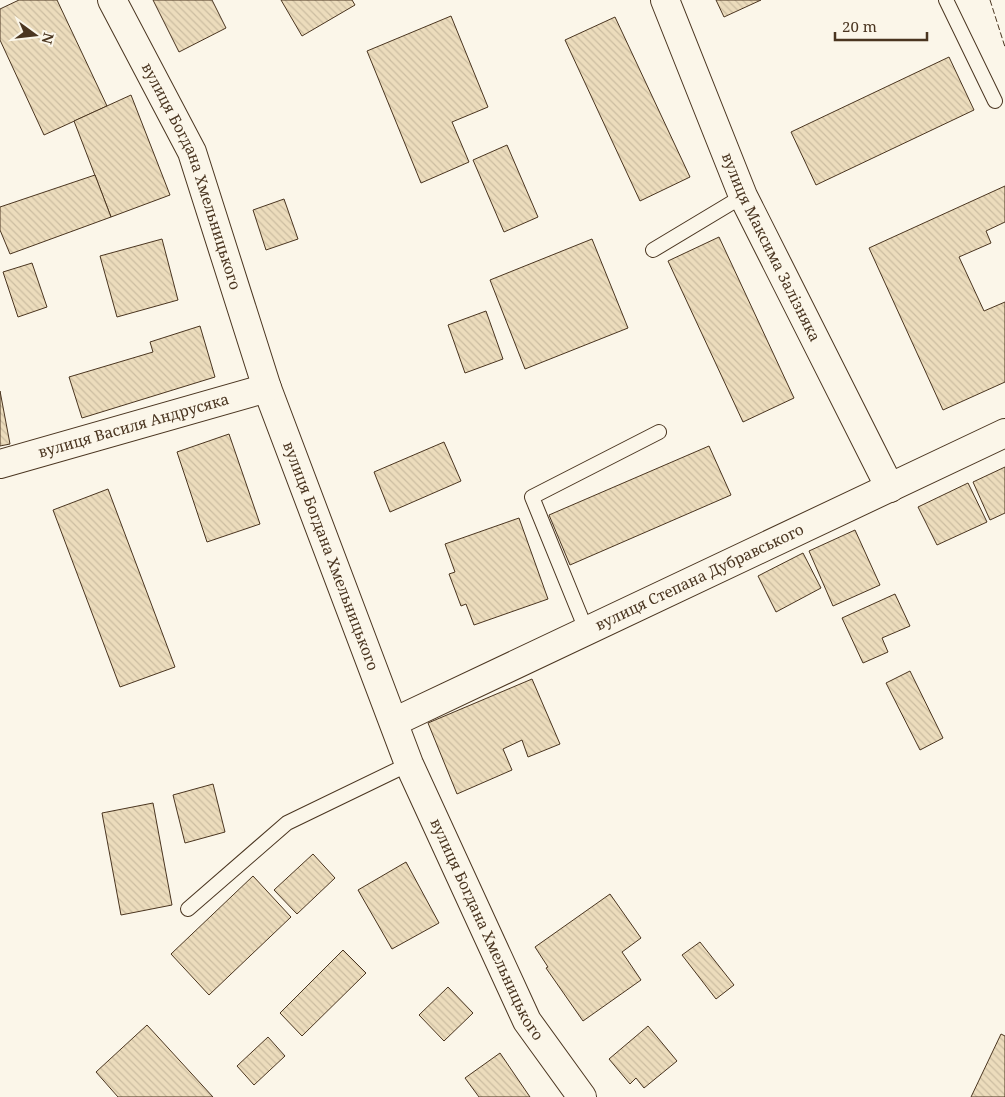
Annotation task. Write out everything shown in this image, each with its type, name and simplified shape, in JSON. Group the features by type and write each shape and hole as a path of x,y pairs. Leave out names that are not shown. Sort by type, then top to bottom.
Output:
{"street":[{"name":"вулиця Богдана Хмельницького","path":"112,0 192,152 267,388 410,764 527,1021 582,1097"},
{"name":"вулиця Максима Залізняка","path":"665,0 743,196 890,488"},
{"name":"вулиця Василя Андрусяка","path":"0,464 267,388"},
{"name":"вулиця Степана Дубравського","path":"394,722 1005,433"}],"lane":[{"path":"946,0 994,101"},
{"path":"653,250 743,196"},
{"path":"587,632 532,497 659,432"},
{"path":"188,908 287,823 410,764"}],"building":[{"path":"19,0 57,0 107,106 44,135 0,40 0,9"},
{"path":"153,0 212,0 226,28 179,52"},
{"path":"281,0 352,0 355,5 302,36"},
{"path":"716,0 761,0 724,17"},
{"path":"451,16 488,107 452,122 469,162 421,183 367,51"},
{"path":"615,17 690,177 640,201 565,40"},
{"path":"949,57 974,110 816,185 791,132"},
{"path":"131,95 170,195 111,217 74,121"},
{"path":"507,145 538,217 504,232 473,160"},
{"path":"95,175 111,217 10,254 0,230 0,207"},
{"path":"1005,186 1005,222 986,231 991,243 959,257 984,311 1005,302 1005,382 943,410 869,248"},
{"path":"284,199 298,239 266,250 253,210"},
{"path":"719,237 794,398 743,422 668,261"},
{"path":"162,239 178,300 117,317 100,256"},
{"path":"592,239 628,328 525,369 490,280"},
{"path":"32,263 47,307 18,317 3,272"},
{"path":"486,311 503,359 465,373 448,325"},
{"path":"200,326 215,377 82,418 69,377 153,352 150,342"},
{"path":"0,391 10,444 0,446"},
{"path":"229,434 260,524 207,542 177,452"},
{"path":"444,442 461,481 390,512 374,472"},
{"path":"709,446 731,495 570,565 549,515"},
{"path":"1005,467 1005,513 990,520 973,482"},
{"path":"968,483 987,522 937,545 918,507"},
{"path":"108,489 175,667 120,687 53,510"},
{"path":"519,518 548,599 474,625 466,604 461,606 449,574 455,572 445,544"},
{"path":"855,530 880,585 833,606 809,551"},
{"path":"803,553 821,588 776,612 758,576"},
{"path":"895,594 910,626 882,638 888,652 863,663 842,618"},
{"path":"910,671 943,738 920,750 886,683"},
{"path":"532,679 560,744 528,757 522,740 503,749 512,770 457,794 428,723"},
{"path":"213,784 225,832 185,843 173,795"},
{"path":"153,803 172,905 121,915 102,813"},
{"path":"313,854 335,878 297,914 274,890"},
{"path":"406,862 439,923 392,949 358,890"},
{"path":"253,876 291,917 209,995 171,954"},
{"path":"610,894 641,938 622,952 641,980 583,1021 546,968 548,967 535,947"},
{"path":"700,942 734,985 716,999 682,955"},
{"path":"343,950 366,973 302,1036 280,1013"},
{"path":"448,987 473,1013 444,1041 419,1015"},
{"path":"147,1025 213,1097 118,1097 96,1072"},
{"path":"648,1026 677,1061 644,1088 636,1078 630,1084 609,1059"},
{"path":"1001,1034 1005,1036 1005,1097 971,1097"},
{"path":"268,1037 285,1056 254,1085 237,1066"},
{"path":"500,1053 530,1097 479,1097 465,1078"}],"fence":[{"path":"990,0 1005,47"}]}
